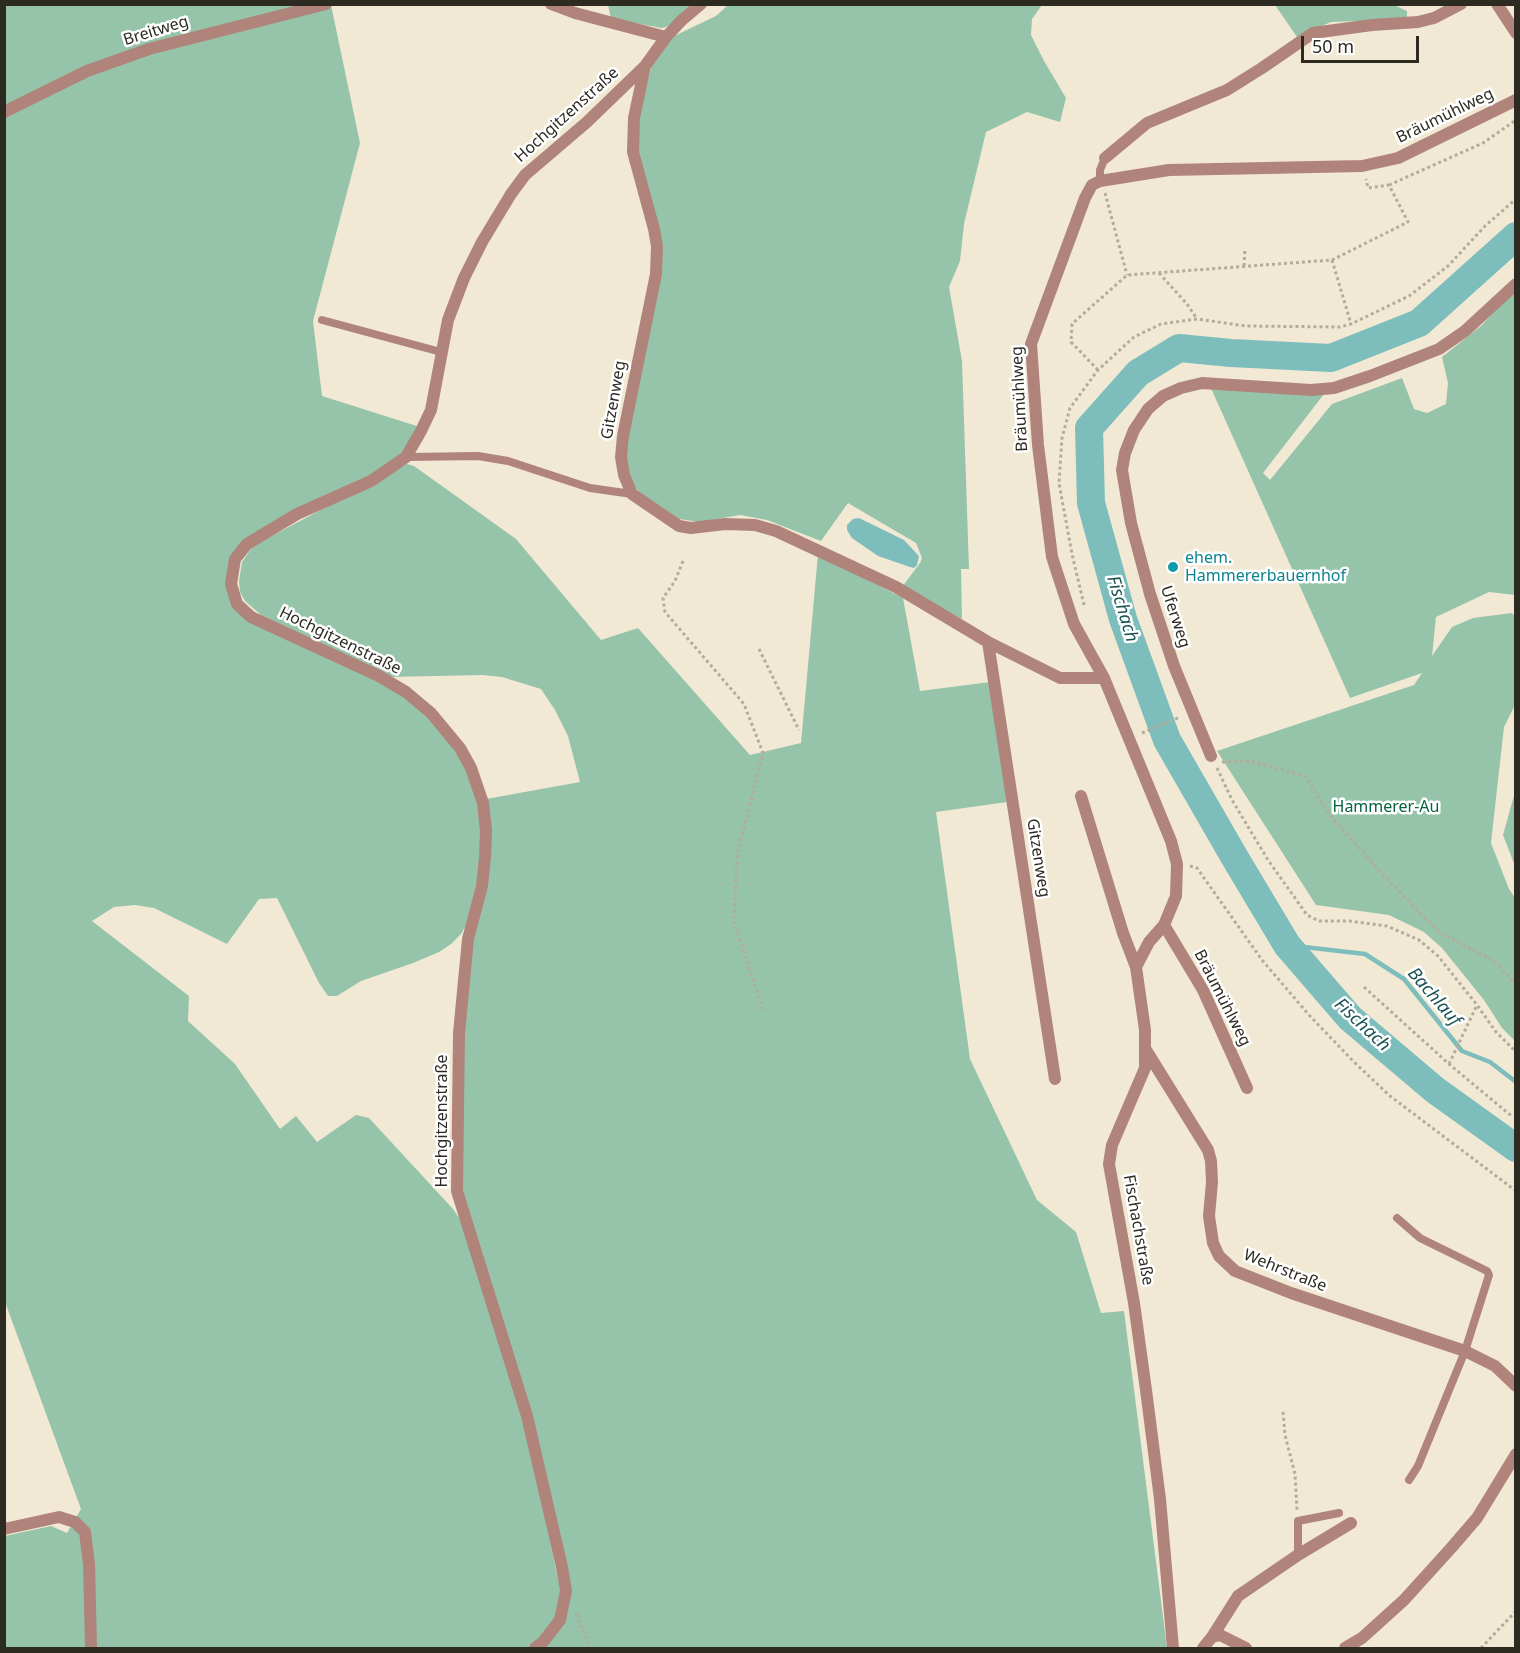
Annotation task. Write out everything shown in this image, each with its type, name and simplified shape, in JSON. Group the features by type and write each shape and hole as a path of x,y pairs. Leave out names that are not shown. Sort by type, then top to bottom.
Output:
{"street":[{"name":"Breitweg","path":"4,112 87,71 150,49 326,4"},
{"path":"551,4 575,13 666,37"},
{"name":"Hochgitzenstraße","path":"535,1648 543,1642 560,1620 566,1591 527,1416 457,1191 459,1033 468,939 482,886 486,831 483,802 471,768 460,748 431,713 405,692 379,676 251,617 237,604 231,584 235,559 247,544 297,514 370,481 406,457 431,410 448,320 464,278 482,242 511,194 525,175 587,122 645,66 666,37 701,4"},
{"path":"1105,158 1146,123 1227,90 1313,33 1372,25 1418,22 1434,18 1461,4"},
{"path":"1497,4 1515,33"},
{"name":"Gitzenweg","path":"632,494 624,475 622,447 656,274 657,246 633,152 634,118 645,66"},
{"name":"Bräumühlweg","path":"1136,967 1149,942 1164,925 1176,897 1177,864 1171,841 1104,678 1074,624 1052,557 1038,445 1031,344 1085,198 1092,185 1100,181 1169,170 1362,166 1398,158 1515,100"},
{"name":"Uferweg","path":"1212,759 1173,666 1150,594 1131,522 1122,470 1125,453 1134,430 1148,409 1163,396 1192,385 1202,383 1311,390 1334,388 1370,376 1439,349 1465,332 1515,284"},
{"path":"632,494 679,526 691,528 725,524 755,525 776,531 896,587 988,642 1060,678 1104,678"},
{"name":"Gitzenweg","path":"988,642 1055,1079"},
{"name":"Fischachstraße","path":"1081,796 1123,933 1136,967 1145,1030 1144,1068 1112,1145 1109,1164 1134,1303 1160,1499 1173,1648"},
{"name":"Bräumühlweg","path":"1164,925 1203,990 1247,1088"},
{"name":"Wehrstraße","path":"1145,1049 1208,1150 1212,1161 1209,1216 1213,1243 1219,1256 1235,1271 1291,1293 1465,1351 1495,1366 1515,1386"},
{"path":"1345,1648 1362,1638 1404,1599 1452,1547 1477,1518 1515,1454"},
{"path":"4,1529 59,1517 75,1522 85,1532 89,1564 91,1648"},
{"path":"1203,1648 1238,1596 1298,1555 1351,1523"},
{"path":"1212,1637 1220,1635 1246,1648"}],"lane":[{"path":"1100,181 1100,170 1105,158"},
{"path":"322,320 441,352"},
{"path":"406,457 478,456 508,461 590,488 632,494"},
{"path":"1396,1218 1420,1238 1487,1271 1489,1275 1465,1351 1418,1466 1409,1480"},
{"path":"1298,1555 1298,1521 1339,1513"}],"path":[{"path":"1362,166 1368,188 1389,185 1483,143 1515,120"},
{"path":"1100,181 1127,275"},
{"path":"1098,370 1071,342 1072,324 1127,275 1332,260 1408,222 1389,185"},
{"path":"1244,266 1245,249"},
{"path":"1332,260 1351,324"},
{"path":"1159,273 1187,304 1197,319"},
{"path":"683,561 675,581 663,598 665,612 744,704 763,753 737,856 734,922 764,1010"},
{"path":"759,649 799,730"},
{"path":"1133,737 1188,714"},
{"path":"1515,984 1494,961 1439,932 1381,873 1329,815 1305,777 1248,761 1212,759 1232,800 1268,860 1307,915 1319,921 1349,921 1388,926 1419,940 1438,956 1496,1032 1515,1052"},
{"path":"1177,864 1197,868 1262,960 1309,1015 1353,1061 1390,1096 1515,1191"},
{"path":"1364,987 1449,1064 1509,1114 1515,1116"},
{"path":"1449,1064 1477,1005"},
{"path":"1283,1412 1295,1474 1298,1521"},
{"path":"566,1591 591,1648"},
{"path":"1481,1648 1515,1611"}],"green space":[{"path":"5,5 331,5 360,143 313,321 322,396 420,427 405,451 390,465 235,556 234,601 386,684 427,713 464,759 480,809 482,839 477,882 466,925 451,944 439,952 361,981 337,996 328,996 319,983 277,898 259,899 227,944 154,908 135,905 114,907 92,921 189,996 188,1021 235,1064 280,1129 296,1116 317,1142 356,1115 369,1118 460,1219 528,1435 561,1596 556,1617 540,1640 528,1648 5,1648 5,1536 51,1526 67,1533 81,1509 5,1302"},
{"path":"608,5 700,5 675,24 662,28 611,19"},
{"path":"728,5 1042,5 1032,19 1031,35 1066,98 1060,122 1027,112 986,132 964,224 960,261 949,287 962,361 969,569 961,569 962,619 902,587 922,558 916,543 848,503 821,541 767,520 740,515 700,522 679,519 642,495 632,484 626,468 625,448 662,264 635,134 652,64 670,38 716,16"},
{"path":"1275,5 1394,5 1407,11 1407,17 1331,22 1297,37"},
{"name":"Hammerer-Au","path":"1515,289 1515,595 1489,592 1436,617 1432,656 1452,627 1473,618 1512,613 1515,616 1515,705 1504,727 1491,843 1509,889 1515,898 1515,1041 1502,1028 1484,1000 1442,948 1424,932 1389,915 1316,905 1217,751 1414,685 1422,673 1350,698 1210,386 1324,394 1263,473 1270,480 1332,404 1402,378 1414,409 1427,413 1446,404 1448,383 1442,357 1481,326"},
{"path":"407,464 414,466 516,539 601,640 638,628 750,755 801,743 818,554 903,598 920,691 990,682 1007,802 936,812 970,1059 1037,1200 1076,1232 1101,1313 1124,1311 1167,1648 541,1648 555,1635 566,1576 461,1198 461,1034 486,799 580,782 568,736 541,689 502,677 482,675 388,677 261,615 245,601 240,592 242,562 253,546"},
{"path":"1515,792 1515,866 1503,835"}],"water":[{"path":"859,518 904,540 919,556 917,565 914,568 878,556 852,538 847,525 853,519"}],"waterway":[{"name":"Fischach","path":"1516,236 1419,323 1331,358 1179,348 1138,373 1089,428 1091,503 1123,619 1167,740 1235,858 1287,945 1350,1018 1435,1090 1516,1148"},
{"name":"Bachlauf","path":"1287,945 1365,954 1404,979 1462,1051 1490,1062 1516,1082"}],"place":[{"name":"ehem. Hammererbauernhof","path":"1173,567"}]}
